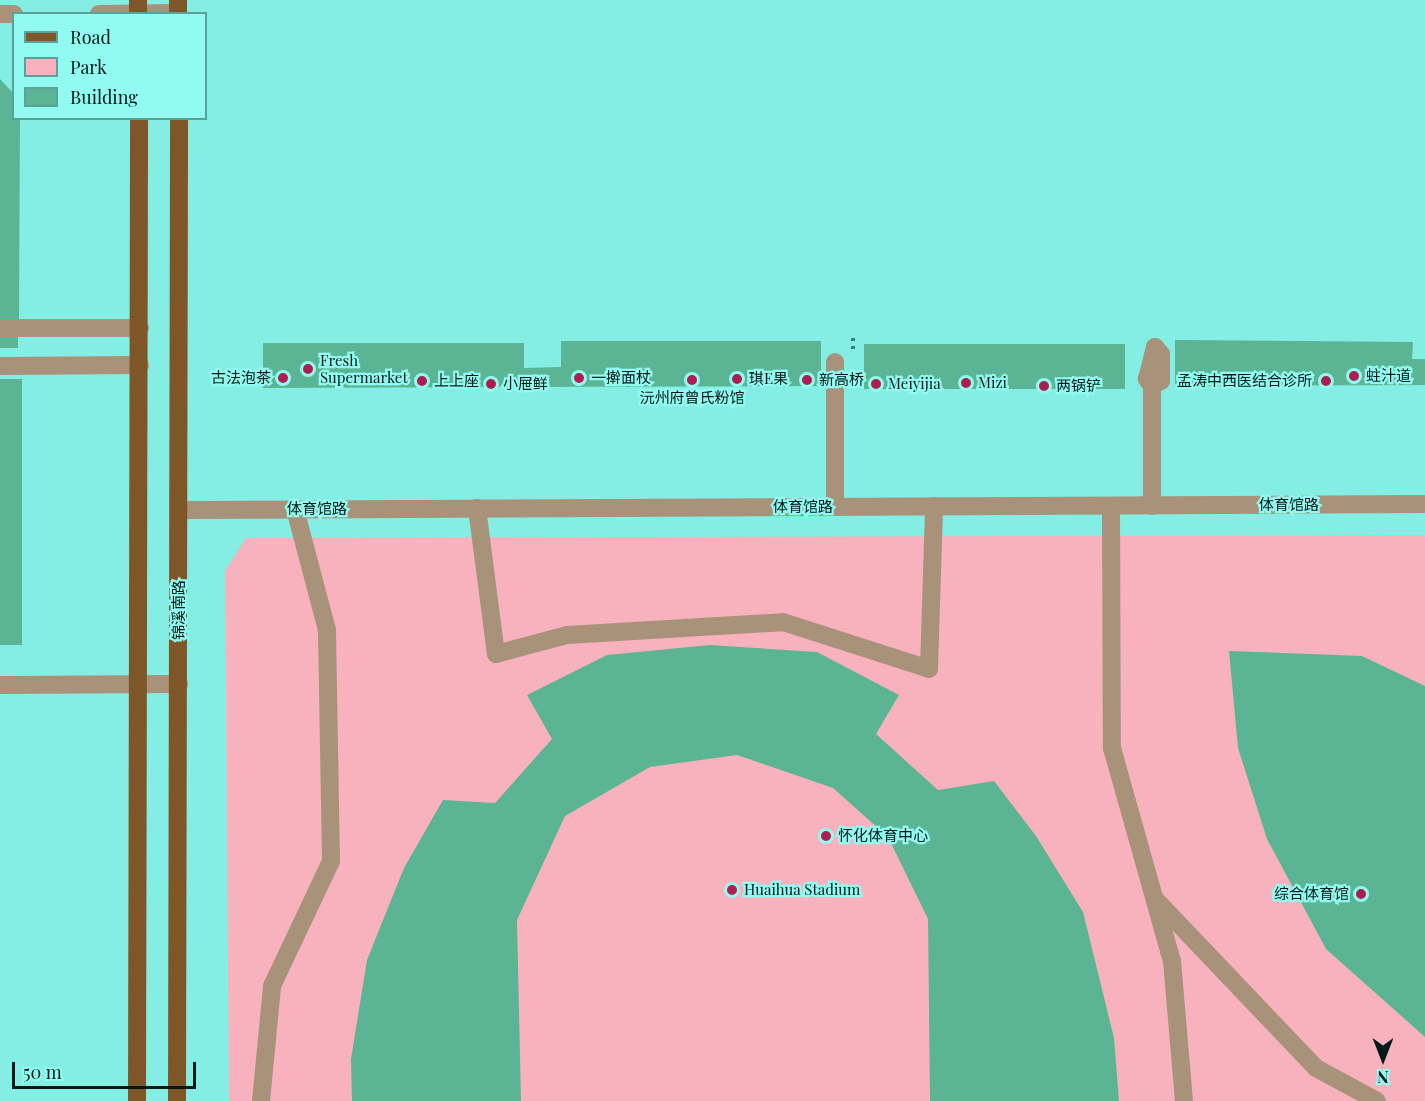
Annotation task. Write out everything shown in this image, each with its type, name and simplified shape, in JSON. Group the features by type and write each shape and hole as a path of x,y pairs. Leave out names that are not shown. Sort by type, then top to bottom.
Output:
{"main road":[{"path":"137,1101 139,120"},
{"name":"锦溪南路","path":"177,1101 179,120"}],"street":[{"path":"0,328 140,328"},
{"path":"0,366 140,365"},
{"path":"1152,386 1152,506"},
{"path":"836,397 836,507"},
{"name":"体育馆路","path":"180,510 1425,504"},
{"path":"477,508 496,654 567,635 783,622 928,669 934,506"},
{"path":"1111,506 1112,748 1172,961 1184,1101"},
{"path":"261,1101 272,986 331,861 327,630 295,509"},
{"path":"0,685 179,684"},
{"path":"1154,898 1316,1068 1377,1101"}],"green space":[{"name":"怀化体育中心","path":"1425,535 1425,1101 229,1101 225,571 246,538"}],"building":[{"path":"0,79 12,92 12,120 20,120 19,320 0,320"},
{"path":"0,334 18,334 18,348 0,348"},
{"path":"1175,340 1413,342 1412,359 1425,359 1425,385 1175,386"},
{"path":"561,341 821,341 821,386 263,388 263,343 524,343 524,368 561,367"},
{"path":"864,344 1125,344 1125,389 864,389"},
{"path":"0,379 22,379 22,645 0,645"},
{"path":"710,645 817,652 899,695 876,734 938,790 994,781 1036,836 1083,912 1114,1038 1119,1101 930,1101 928,919 888,837 833,788 737,755 650,767 565,816 517,920 521,1101 352,1101 351,1059 367,960 404,868 443,800 495,803 552,739 527,695 607,655"},
{"name":"综合体育馆","path":"1229,651 1362,656 1425,686 1425,1037 1326,949 1267,839 1238,748"}],"place":[{"name":"Fresh Supermarket","path":"308,369"},
{"name":"蛀汁道","path":"1354,376"},
{"name":"古法泡茶","path":"283,378"},
{"name":"一擀面杖","path":"579,378"},
{"name":"琪E果","path":"737,379"},
{"name":"沅州府曾氏粉馆","path":"692,380"},
{"name":"新高桥","path":"807,380"},
{"name":"上上座","path":"422,381"},
{"name":"孟涛中西医结合诊所","path":"1326,381"},
{"name":"Mizi","path":"966,383"},
{"name":"小屉鲜","path":"491,384"},
{"name":"Meiyijia","path":"876,384"},
{"name":"两锅铲","path":"1044,386"},
{"name":"怀化体育中心","path":"826,836"},
{"name":"Huaihua Stadium","path":"732,890"},
{"name":"综合体育馆","path":"1361,894"}]}
